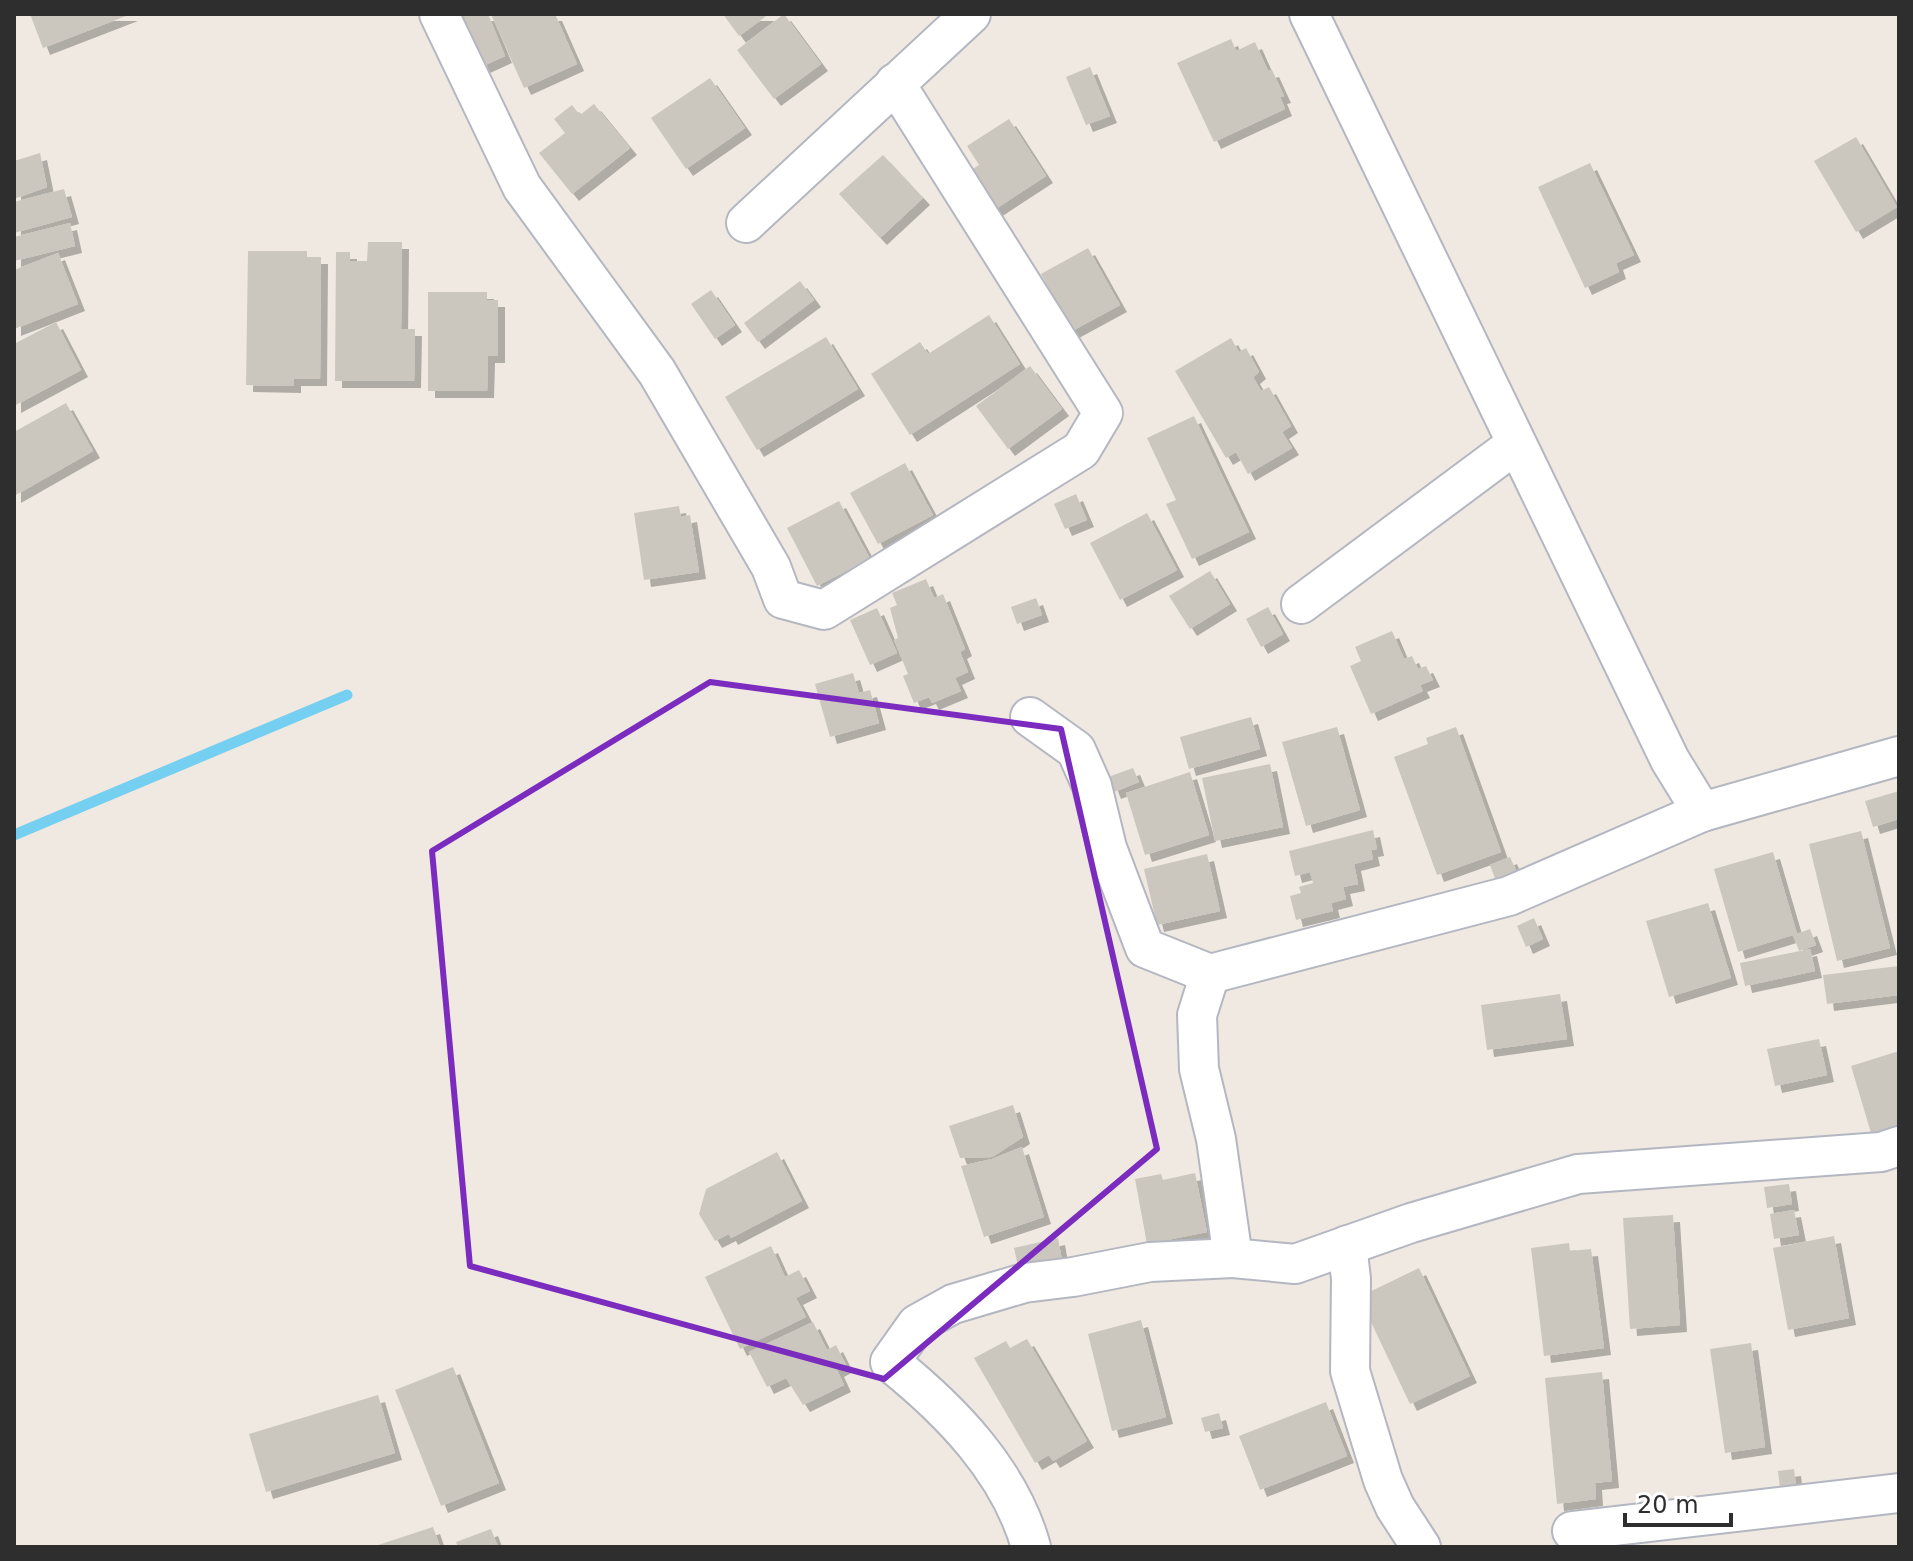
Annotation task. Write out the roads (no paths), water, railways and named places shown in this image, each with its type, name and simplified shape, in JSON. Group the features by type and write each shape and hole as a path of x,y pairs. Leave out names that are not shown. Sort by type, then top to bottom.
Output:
{"street":[{"path":"439,14 522,187 657,372 771,567 783,599 824,610 1081,450 1103,413 895,83"},
{"path":"746,223 971,14"},
{"path":"1309,14 1670,760 1702,812"},
{"path":"1301,604 1516,444"},
{"path":"1030,717 1076,750 1092,786 1107,848 1145,948 1210,974 1509,896 1702,812 1899,756"},
{"path":"1210,974 1197,1015 1199,1069 1216,1139 1233,1258"},
{"path":"1031,1547 1005,1486 972,1441 931,1394 890,1362 917,1324 953,1304 1024,1283 1150,1262 1233,1258 1295,1264 1578,1174 1881,1152 1899,1146"},
{"path":"1347,1245 1351,1279 1350,1371 1383,1480 1395,1507 1421,1547"},
{"path":"1572,1531 1899,1493"}],"waterway":[{"path":"14,835 347,695"}]}
